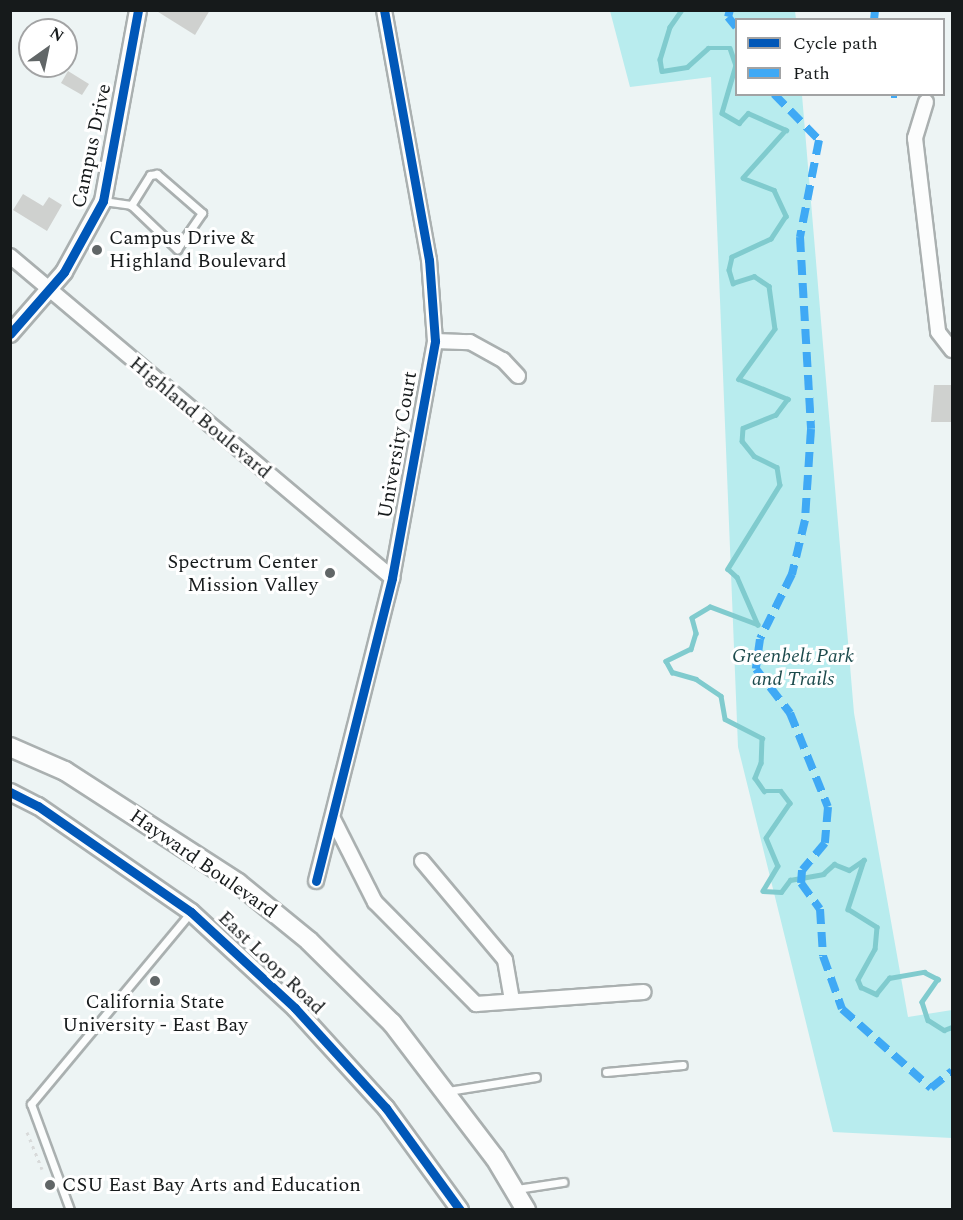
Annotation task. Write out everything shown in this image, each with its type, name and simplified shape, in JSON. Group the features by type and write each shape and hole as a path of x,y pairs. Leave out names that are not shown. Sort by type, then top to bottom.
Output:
{"main road":[{"name":"Hayward Boulevard","path":"10,747 65,771 238,883 309,940 392,1023 445,1091 526,1209"}],"street":[{"name":"Campus Drive","path":"10,333 50,291 86,240 103,201 138,10"},
{"name":"University Court","path":"316,881 392,578 435,341 429,260 384,10"},
{"path":"926,102 915,138 938,332 952,350"},
{"name":"Highland Boulevard","path":"10,256 392,578"},
{"path":"435,341 470,342 502,360 518,376"},
{"name":"East Loop Road","path":"10,792 39,806 191,912 295,1008 386,1108 460,1209"},
{"path":"333,819 375,902 476,1004 644,992"},
{"path":"422,861 505,960 512,1000"}],"lane":[{"path":"103,201 131,205 177,249 202,213 157,174 150,175 131,205"},
{"path":"70,1209 31,1104 191,912"},
{"path":"606,1072 683,1065"},
{"path":"445,1091 536,1077"},
{"path":"514,1190 563,1182"}],"green space":[{"name":"Greenbelt Park and Trails","path":"610,11 795,11 796,18 735,18 735,96 802,96 854,713 908,1017 952,1010 952,1138 833,1132 738,747 711,77 630,87"}],"building":[{"path":"155,10 210,10 195,35"},
{"path":"78,77 89,84 82,95 61,83 64,78"},
{"path":"23,194 43,206 49,197 62,205 47,231 13,210"},
{"path":"934,385 952,385 952,422 931,422"}],"waterway":[{"path":"682,10 670,27 660,59 662,71 687,67 708,48 730,48 735,62"},
{"path":"735,68 722,113 739,123 748,113 786,130 743,178 774,190 786,216 771,239 732,257 729,270 733,283 754,276 769,286 775,329 739,379 788,399 776,415 743,428 742,441 754,456 777,467 780,485 728,569 737,577 758,625 710,607 692,618 696,633 691,649 666,661 672,672 696,679 721,696 725,719 762,738 761,763 755,778 764,791 781,791 790,803 766,838 778,866 763,891 781,892 790,880 823,874 834,864 849,870 864,860 848,909 877,927 875,949 858,980 861,987 876,994 889,978 924,972 938,979 922,1002 928,1020 944,1030 952,1027"}],"marked path":[{"path":"730,10 728,17 735,26"},
{"path":"874,18 875,10"},
{"path":"776,96 819,140 800,237 811,429 805,520 792,574 760,639 756,669 790,713 828,807 825,843 802,870 801,883 820,909 823,956 842,1009 931,1088 952,1071"}],"cycle path":[{"path":"10,334 64,272 103,201 138,10"},
{"path":"316,881 392,578 435,341 429,260 384,10"},
{"path":"10,792 38,806 191,912 295,1008 386,1108 460,1210"}],"place":[{"name":"Campus Drive & Highland Boulevard","path":"97,250"},
{"name":"Spectrum Center Mission Valley","path":"330,573"},
{"name":"California State University - East Bay","path":"155,981"},
{"name":"CSU East Bay Arts and Education","path":"50,1185"}]}
